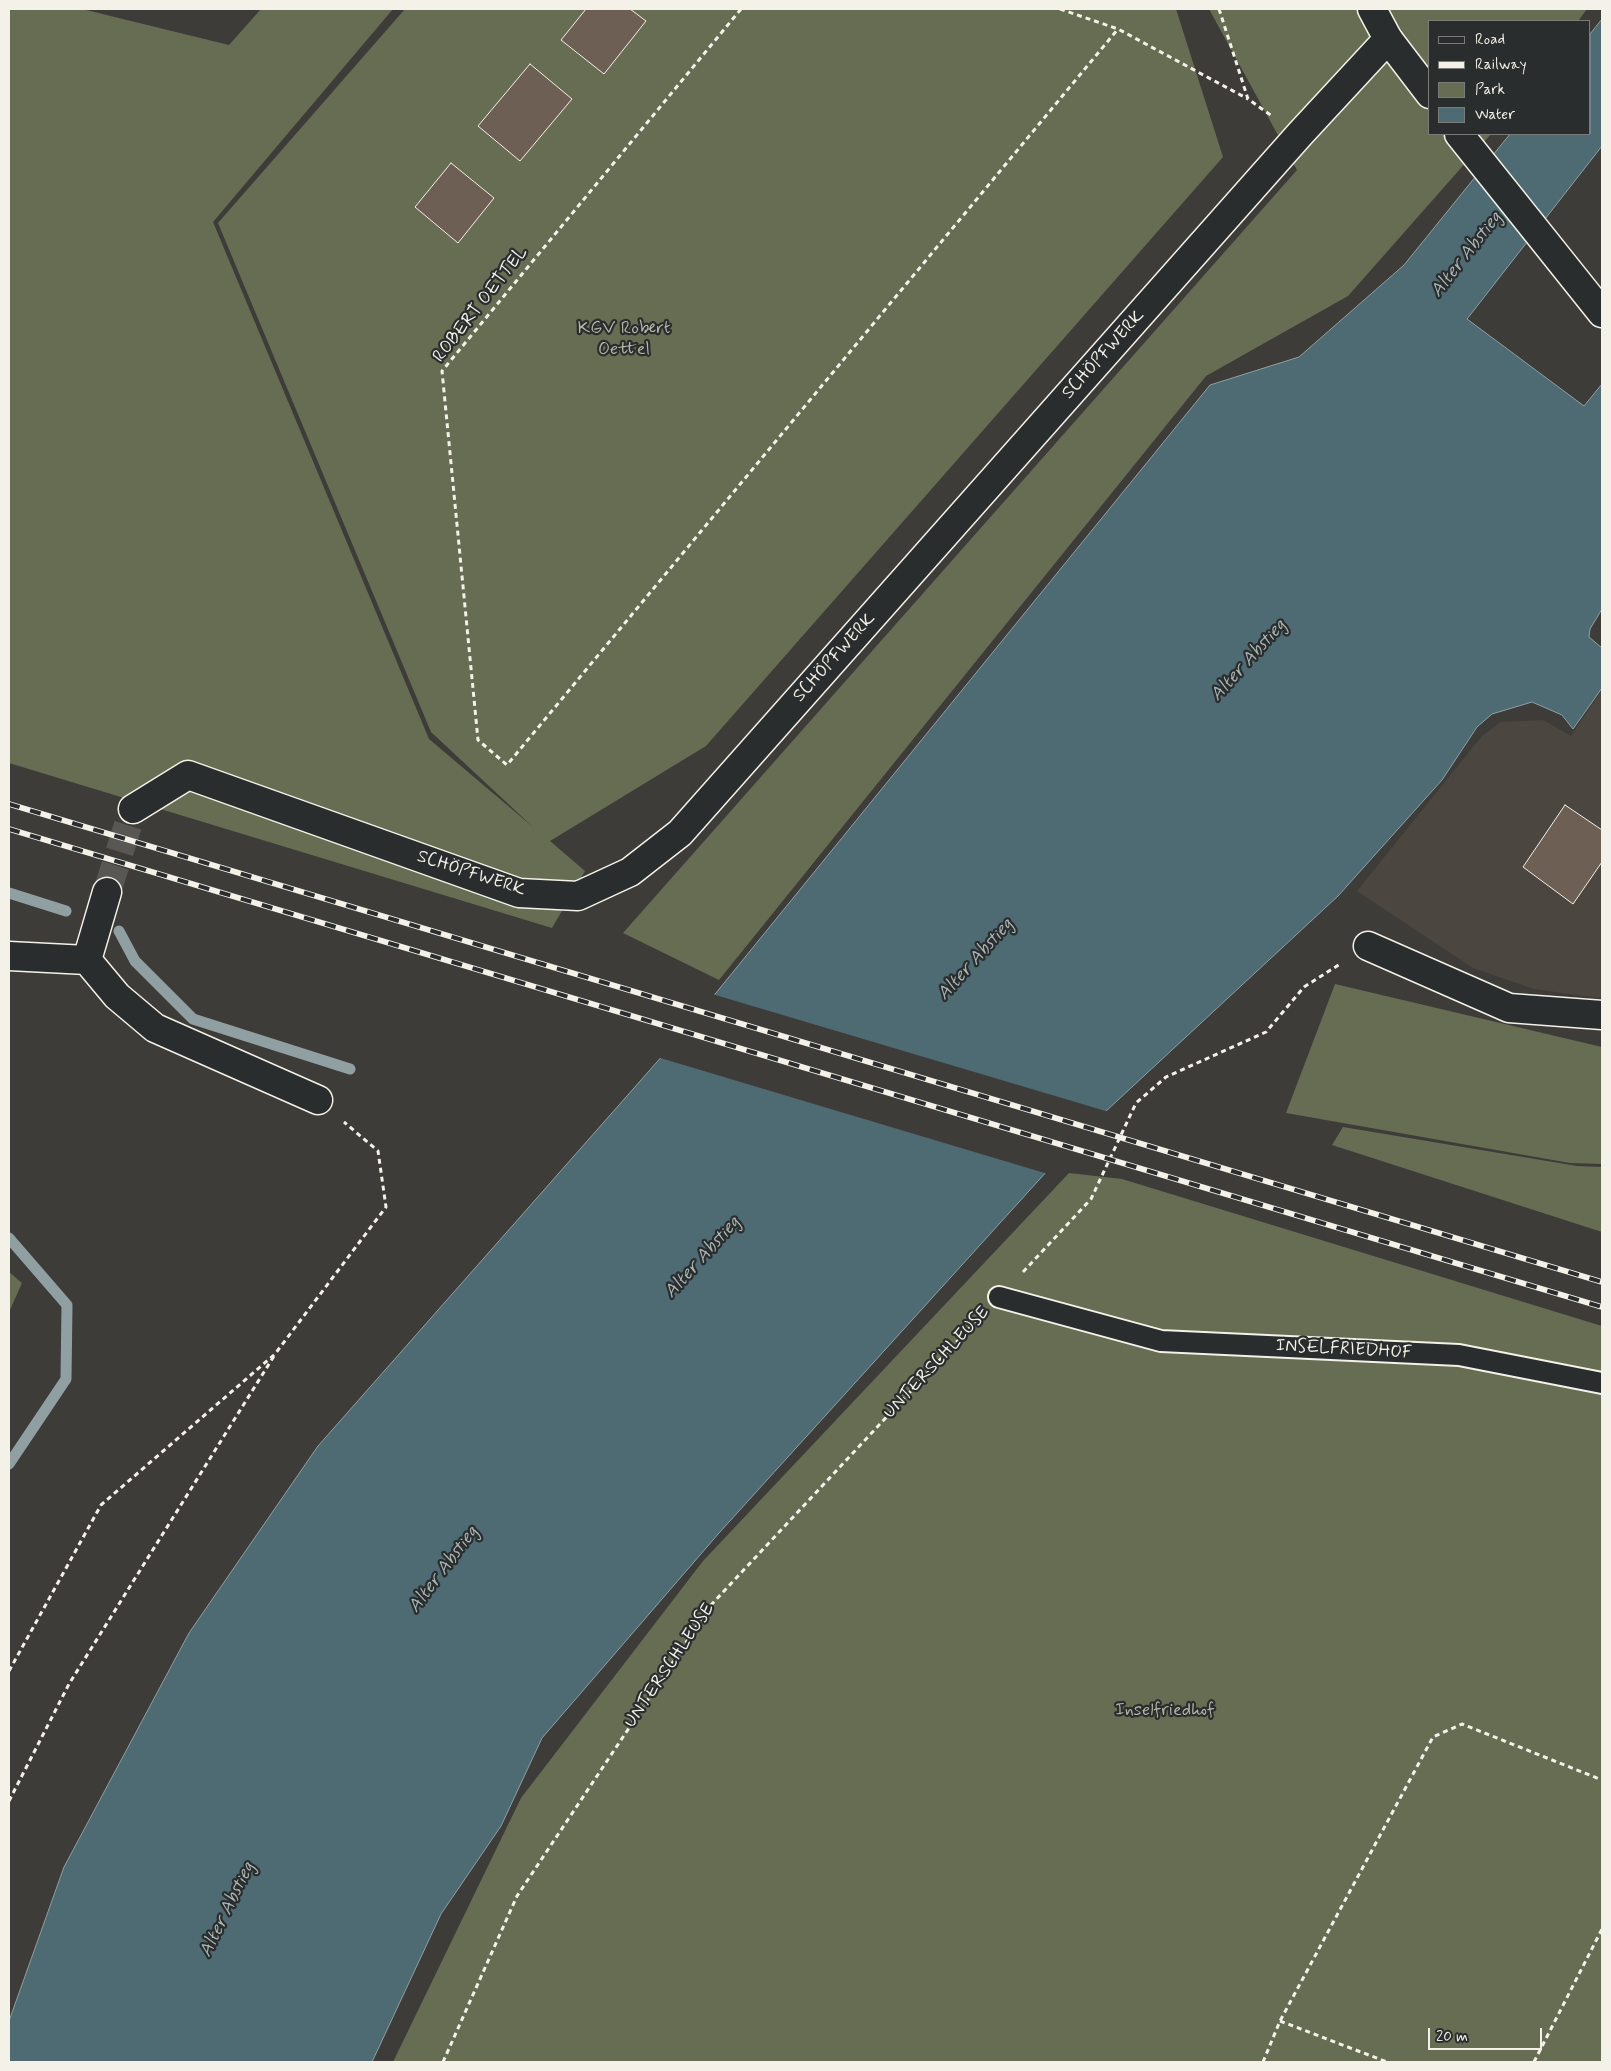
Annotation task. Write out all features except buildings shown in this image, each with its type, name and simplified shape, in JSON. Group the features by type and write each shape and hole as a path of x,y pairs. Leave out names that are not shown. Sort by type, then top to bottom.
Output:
{"street":[{"path":"1372,9 1388,39 1428,91"},
{"name":"SCHÖPFWERK","path":"133,809 188,775 519,893 578,896 630,872 680,833 1300,134 1388,39"},
{"path":"1460,135 1602,313"},
{"path":"87,960 108,892"},
{"path":"1368,946 1509,1008 1602,1015"},
{"path":"9,956 87,960 117,996 155,1028 318,1100"}],"lane":[{"name":"INSELFRIEDHOF","path":"999,1297 1161,1341 1459,1355 1602,1383"}],"path":[{"name":"ROBERT OETTEL","path":"741,9 442,371 478,740 507,765 1118,29"},
{"path":"1060,9 1118,29 1248,99 1300,134"},
{"path":"1219,9 1248,99"},
{"name":"UNTERSCHLEUSE","path":"443,2062 517,1896 710,1605 1091,1199 1136,1103 1166,1077 1266,1032 1304,987 1368,946"},
{"path":"9,1802 69,1684 275,1354 386,1207 378,1151 318,1100"},
{"path":"9,1671 100,1505 275,1354"},
{"path":"1263,2062 1280,2021 1433,1737 1462,1724 1602,1780"},
{"path":"1534,2062 1602,1929"},
{"path":"1280,2021 1387,2062"}],"shaded area":[{"path":"1602,690 1602,997 1534,989 1473,968 1357,891 1482,736 1501,722 1543,720 1571,736"}],"green space":[{"name":"KGV Robert Oettel","path":"9,9 82,9 229,45 261,9 393,9 213,222 429,739 533,827 431,732 218,223 405,9 1176,9 1223,157 706,746 550,841 585,871 552,928 9,763"},
{"path":"1209,9 1587,9 1579,20 1428,20 1428,135 1490,135 1348,296 1206,376 719,980 623,933 1297,170"},
{"path":"1335,984 1602,1047 1602,1164 1570,1163 1286,1113"},
{"path":"1343,1127 1577,1166 1602,1167 1602,1232 1332,1145"},
{"name":"Inselfriedhof","path":"1069,1173 1122,1179 1602,1326 1602,2062 393,2062 521,1798 703,1561"},
{"path":"9,1272 22,1283 9,1312"}],"water":[{"name":"Alter Abstieg","path":"1602,19 1602,146 1467,319 1584,406 1602,384 1602,609 1590,629 1589,637 1602,648 1602,688 1573,729 1562,715 1532,702 1492,714 1477,727 1442,780 1338,896 1077,1138 719,1533 542,1738 501,1826 441,1914 372,2062 9,2062 9,2021 64,1867 189,1633 318,1446 694,1020 1210,385 1299,357 1404,265 1509,135 1591,135 1591,33"}],"pier":[{"path":"712,994 1109,1112 1079,1140 1048,1174 657,1057"}],"waterway":[{"path":"9,893 66,911"},
{"path":"119,931 135,961 193,1019 350,1069"},
{"path":"9,1238 67,1305 66,1379 9,1464"}],"tunnel":[{"path":"107,892 133,809"}],"railway":[{"path":"9,804 1602,1282"},
{"path":"9,829 1602,1307"}]}
